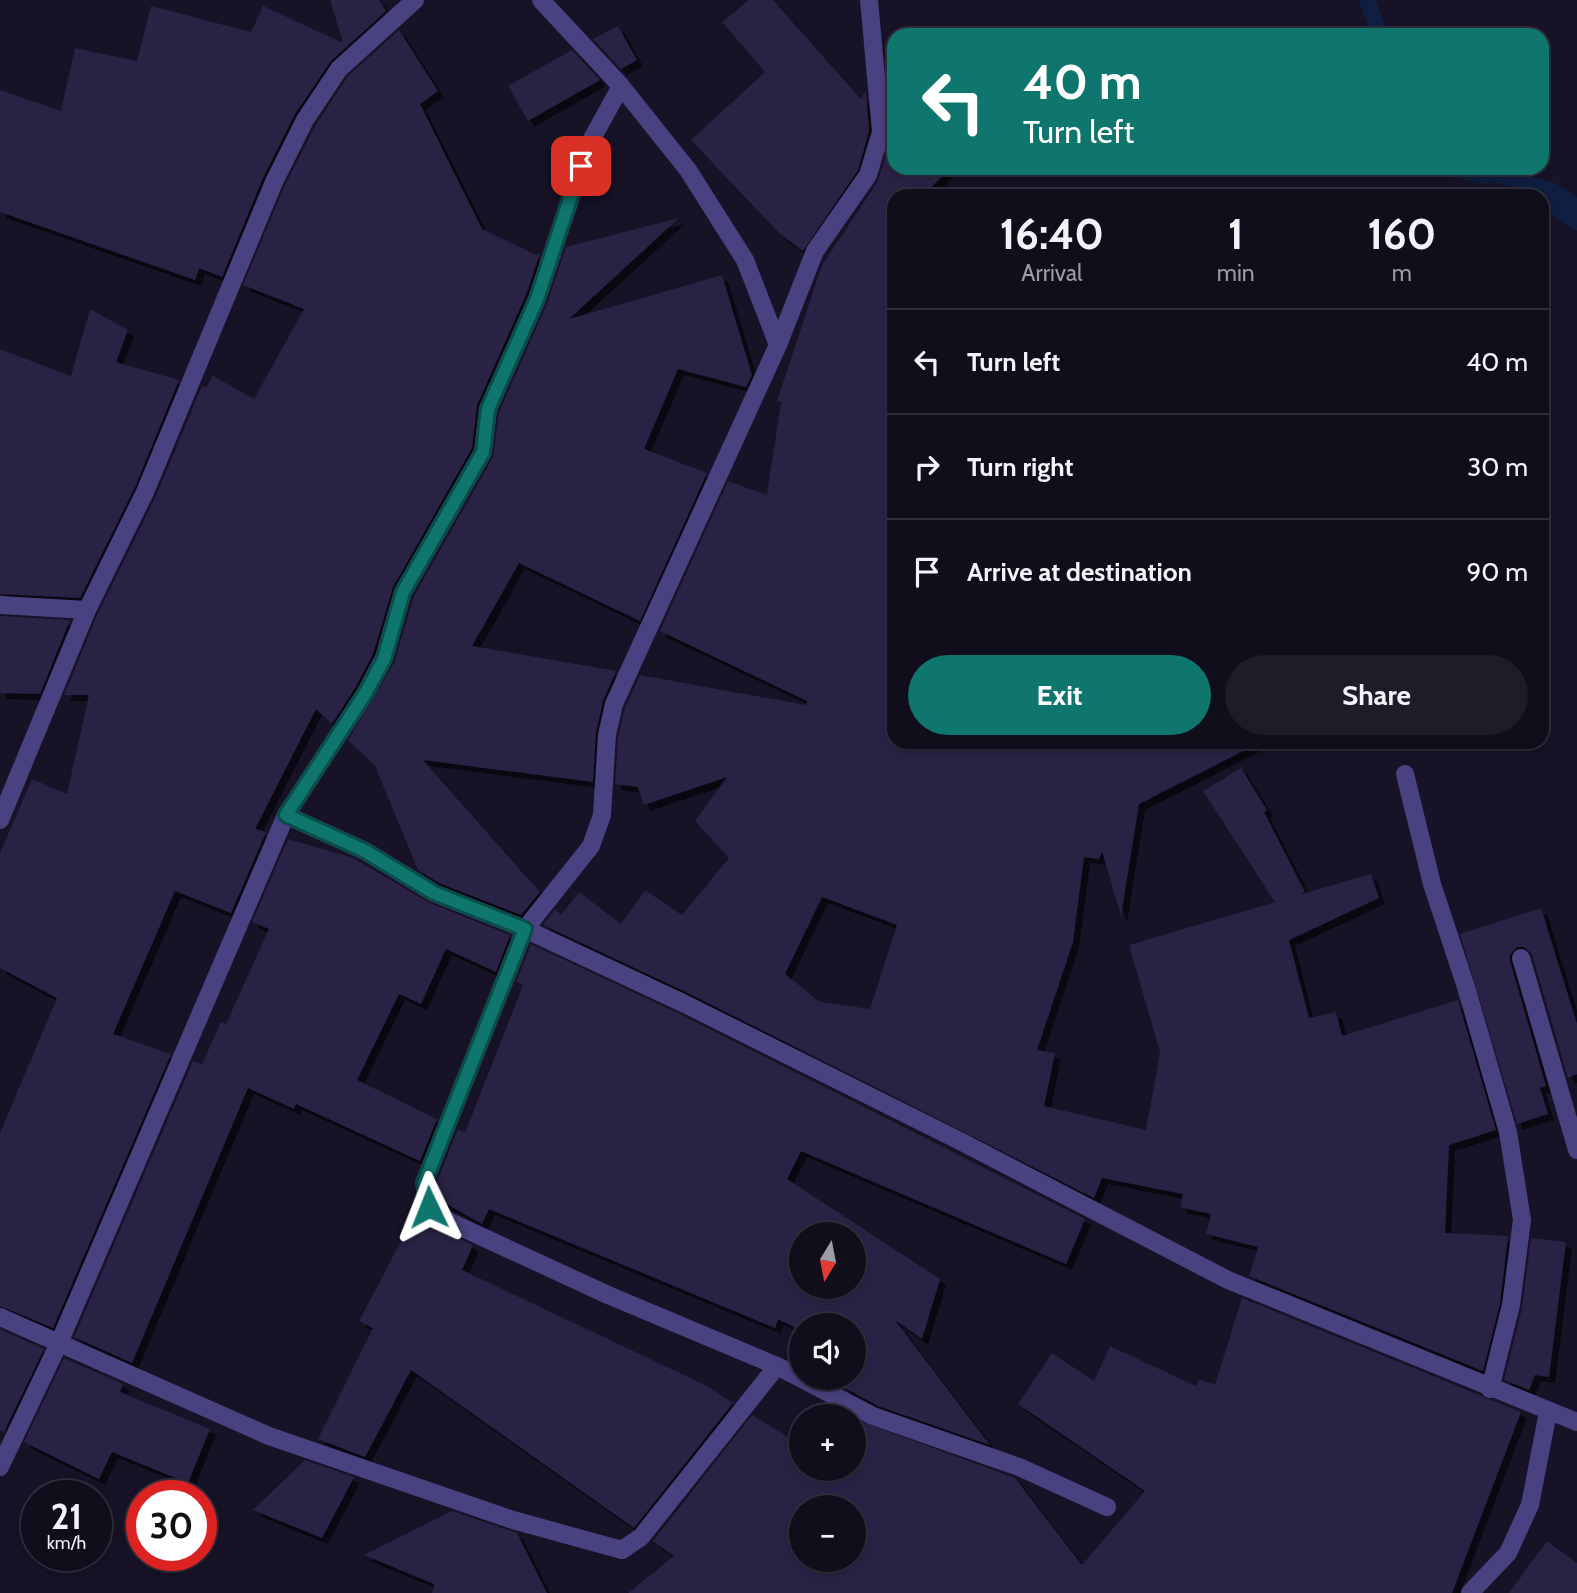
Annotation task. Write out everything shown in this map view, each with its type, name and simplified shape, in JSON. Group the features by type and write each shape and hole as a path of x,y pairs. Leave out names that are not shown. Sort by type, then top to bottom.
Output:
{"street":[{"path":"0,820 87,610 145,492 274,181 305,120 339,69 415,0"},
{"path":"541,0 621,86 688,170 745,260 778,345"},
{"path":"869,0 881,132 868,175 815,251 778,345 614,704 607,735 602,815 591,846 525,929 424,1183 429,1207 450,1222 777,1366 873,1416 1019,1467 1107,1507"},
{"path":"0,1467 59,1343 286,815 365,694 384,659 403,592 483,452 488,409 537,299 588,146 621,86"},
{"path":"0,605 87,610"},
{"path":"1405,774 1432,884 1466,987 1508,1132 1522,1220 1511,1305 1490,1389"},
{"path":"286,815 365,851 434,893 525,929 685,1004 962,1142 1228,1280 1490,1389 1577,1422"},
{"path":"1521,958 1577,1150"},
{"path":"0,1317 269,1436 513,1520 622,1550 641,1537 777,1366"},
{"path":"1470,1593 1508,1553 1530,1505 1548,1412"}],"building":[{"path":"330,0 379,0 386,11 331,61 295,114 263,178 222,277 199,268 195,280 0,212 0,90 61,111 75,48 137,61 151,6 251,32 263,6 343,43"},
{"path":"749,0 773,0 861,99 866,91 869,131 858,170 803,251 779,233 691,140 765,72 722,22"},
{"path":"618,26 637,60 621,69 593,39"},
{"path":"399,30 438,91 420,104 482,229 536,255 540,253 526,295 477,405 472,448 393,587 373,654 355,688 332,724 316,709 255,829 266,832 231,913 175,891 113,1034 171,1054 53,1328 0,1306 0,1133 57,998 0,968 0,853 32,779 67,794 89,695 64,695 97,615 156,496 202,386 206,387 213,376 254,399 304,309 243,285 284,187 315,126 348,76"},
{"path":"572,50 600,80 528,121 508,86"},
{"path":"887,151 887,175 944,175 929,189 887,189 887,749 1247,749 1139,804 1121,916 1102,851 1099,859 1084,857 1073,942 1037,1050 1055,1053 1044,1106 1146,1130 1160,1052 1129,945 1275,902 1203,791 1241,768 1267,810 1264,812 1305,892 1299,895 1371,874 1379,898 1289,940 1309,1018 1336,1012 1342,1036 1458,1000 1496,1130 1449,1145 1445,1233 1508,1236 1500,1303 1483,1371 1249,1276 1258,1247 1206,1234 1211,1214 1180,1207 1183,1194 1102,1178 1094,1198 690,994 543,925 555,909 561,915 579,892 621,924 645,890 682,915 729,858 695,821 727,777 644,805 638,787 615,784 618,737 625,708 640,675 806,705 807,701 660,631 728,481 767,495 781,402 777,401 822,265 878,181","holes":["822,897 897,925 870,1009 820,1002 785,974"]},
{"path":"679,218 569,319 722,275 752,375 746,387 678,369 644,449 707,473 640,621 519,563 472,646 616,671 603,701 596,732 593,782 423,760 540,892 521,915 439,883 418,870 375,766 348,740 394,663 414,596 493,457 499,412 547,304 566,247"},
{"path":"90,309 128,330 116,362 179,380 135,487 80,598 0,594 0,349 71,376"},
{"path":"0,616 70,620 40,694 0,693"},
{"path":"288,839 351,857 430,903 510,935 496,972 446,949 421,1004 399,994 357,1080 437,1119 420,1161 296,1104 294,1109 248,1088 132,1363 74,1337 193,1061 202,1064 221,1022 226,1024 269,929 252,922"},
{"path":"1541,908 1577,1024 1577,1074 1568,1078 1532,954 1524,947 1517,947 1510,955 1510,961 1546,1086 1540,1088 1548,1114 1517,1124 1460,934"},
{"path":"531,944 680,1014 1085,1219 1066,1264 801,1151 787,1179 853,1222 789,1222 789,1299 866,1299 866,1231 940,1279 922,1339 895,1320 990,1445 878,1406 849,1390 866,1390 866,1313 789,1313 789,1324 778,1319 775,1328 489,1209 482,1224 439,1200 436,1184 458,1129 465,1133 523,985 516,982"},
{"path":"418,1209 422,1216 444,1231 473,1245 462,1270 703,1384 733,1403 634,1528 411,1370 365,1457 318,1439 373,1328 359,1321"},
{"path":"1531,1238 1566,1242 1549,1377 1535,1375 1529,1390 1504,1380 1522,1308"},
{"path":"1242,1298 1521,1412 1452,1593 628,1593 674,1556 653,1541 752,1415 789,1438 789,1481 866,1481 866,1423 1015,1478 1082,1565 1145,1491 1018,1404 1052,1353 1094,1381 1110,1346 1196,1386 1199,1379 1215,1385"},
{"path":"0,1329 44,1349 4,1432 0,1430"},
{"path":"64,1358 123,1384 120,1392 210,1429 189,1480 181,1480 112,1452 99,1479 24,1442"},
{"path":"305,1460 354,1477 322,1538 253,1510"},
{"path":"452,1511 517,1533 547,1593 432,1593 434,1584 364,1555"},
{"path":"1547,1541 1577,1563 1577,1593 1509,1593"}],"waterway":[{"path":"1367,0 1377,28"},
{"path":"1481,175 1485,176"},
{"path":"1498,175 1548,189"},
{"path":"1549,189 1577,207"},
{"path":"1549,203 1577,223"}],"route":[{"path":"429,1207 424,1183 525,929 434,893 365,851 286,815 365,694 384,659 403,592 431,538 483,452 488,409 537,299 581,166"}]}
